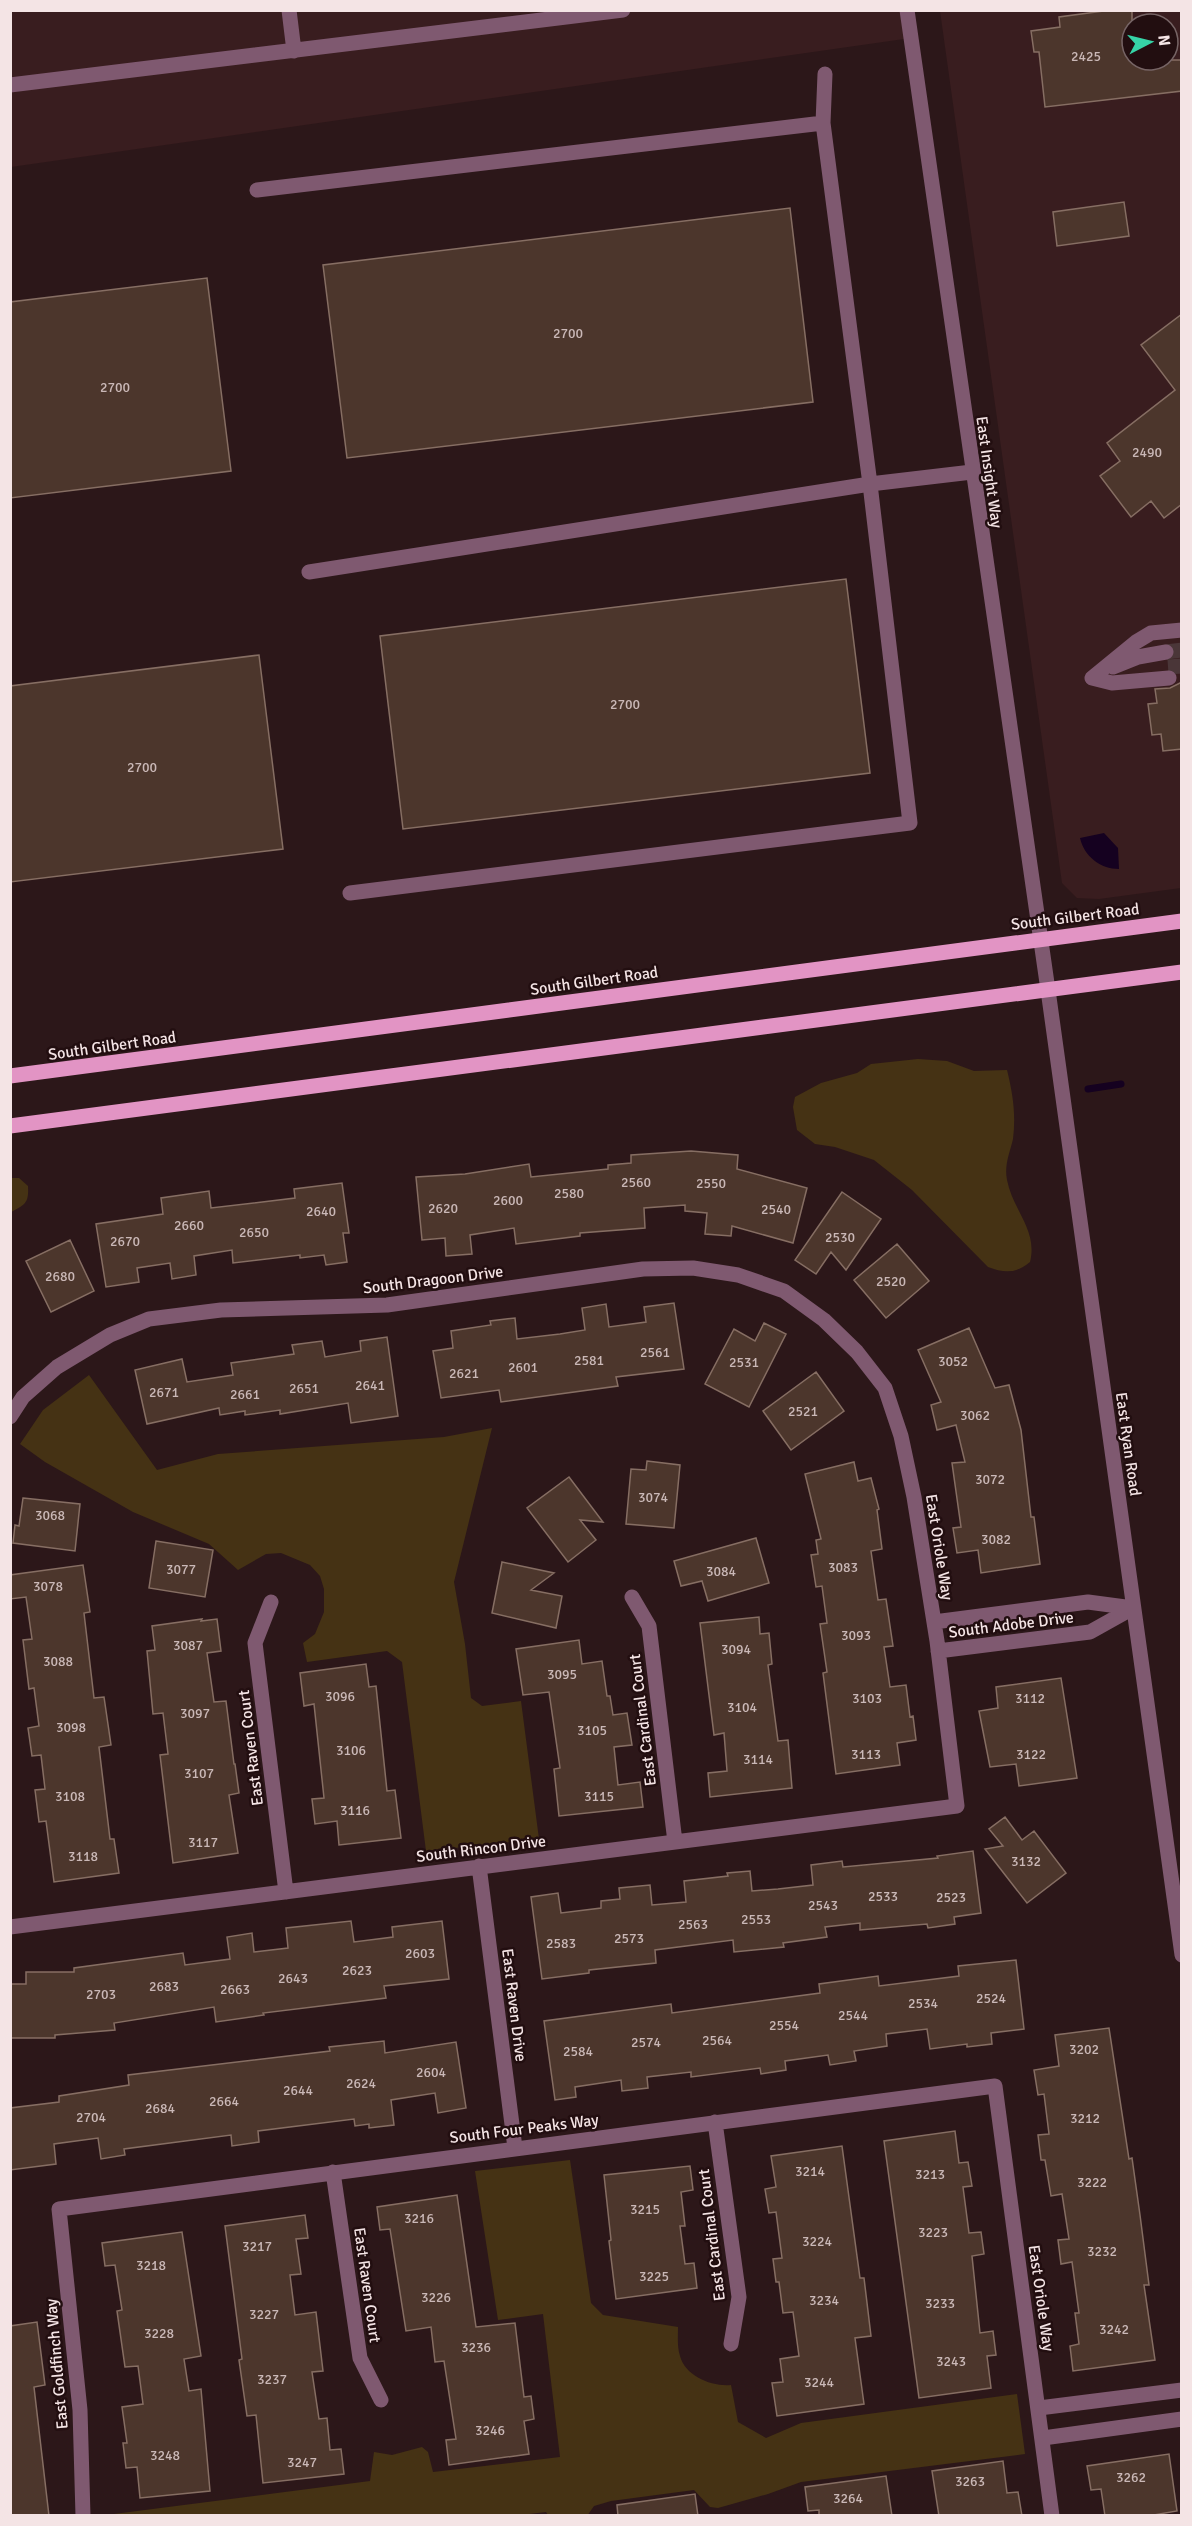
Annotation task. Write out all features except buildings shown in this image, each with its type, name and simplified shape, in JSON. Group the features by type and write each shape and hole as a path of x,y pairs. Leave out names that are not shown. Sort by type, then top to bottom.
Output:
{"main road":[{"name":"South Gilbert Road","path":"10,1076 1039,938 1182,921"},
{"path":"10,1126 1182,972"}],"street":[{"path":"289,10 294,51"},
{"path":"10,85 623,10"},
{"name":"East Insight Way","path":"907,10 1039,938"},
{"path":"350,893 910,823 870,484 823,123 825,74"},
{"path":"257,190 823,123"},
{"path":"309,572 870,484 972,472"},
{"path":"1168,666 1092,678 1136,642 1151,633 1182,630"},
{"name":"East Ryan Road","path":"1039,938 1182,1955"},
{"name":"South Dragoon Drive","path":"10,1417 23,1397 48,1374 75,1354 110,1335 149,1319 221,1310 387,1305 643,1269 693,1268 738,1275 784,1291 824,1320"},
{"name":"East Oriole Way","path":"824,1320 857,1352 885,1388 901,1436 914,1497 938,1651 957,1806"},
{"name":"East Cardinal Court","path":"632,1597 649,1626 675,1842"},
{"name":"East Raven Court","path":"271,1602 255,1643 286,1892"},
{"name":"South Adobe Drive","path":"933,1622 1088,1602 1133,1608"},
{"name":"South Adobe Drive","path":"938,1651 1090,1632 1133,1608"},
{"name":"South Rincon Drive","path":"10,1927 957,1806"},
{"name":"East Raven Drive","path":"479,1866 515,2148"},
{"name":"East Oriole Way","path":"994,2086 1052,2516"},
{"name":"South Four Peaks Way","path":"59,2209 994,2086"},
{"name":"East Cardinal Court","path":"715,2122 739,2297 731,2344"},
{"name":"East Raven Court","path":"333,2172 360,2358 381,2400"},
{"name":"East Goldfinch Way","path":"59,2209 81,2410 83,2516"},
{"path":"1039,2408 1182,2390"},
{"path":"1043,2438 1182,2419"}],"shaded area":[{"path":"907,10 911,38 11,167 10,11"},
{"path":"940,11 1181,11 1181,888 1099,899 1077,898 1062,883"},
{"path":"1104,833 1118,848 1119,869 1099,864 1089,856 1082,844 1080,838"},
{"path":"918,1059 947,1061 974,1071 1007,1070 1014,1121 1006,1174 1010,1191 1028,1230 1032,1251 1030,1262 1020,1269 1005,1271 988,1267 912,1190 874,1160 835,1147 815,1144 797,1130 793,1107 795,1097 821,1083 857,1073 871,1064"},
{"path":"10,1178 19,1178 28,1186 25,1203 11,1212"},
{"path":"89,1375 157,1470 218,1454 444,1437 492,1428 454,1582 465,1644 471,1698 482,1706 521,1701 539,1839 426,1851 402,1662 387,1651 307,1662 303,1643 315,1634 324,1612 324,1589 320,1576 310,1565 281,1553 266,1554 238,1570 209,1544 133,1512 45,1462 20,1444 43,1410"},
{"path":"570,2160 591,2303 603,2315 678,2327 678,2349 683,2363 700,2379 716,2384 731,2385 738,2422 766,2438 801,2423 1017,2394 1025,2454 801,2482 718,2508 710,2507 694,2490 611,2501 594,2506 587,2516 548,2515 546,2512 513,2516 106,2515 370,2481 374,2452 392,2455 422,2447 428,2452 433,2472 560,2457 543,2314 498,2320 475,2171"}],"waterway":[{"path":"1088,1089 1121,1084"}],"tunnel":[{"path":"1166,652 1182,650"},
{"path":"1168,667 1182,666"}]}
